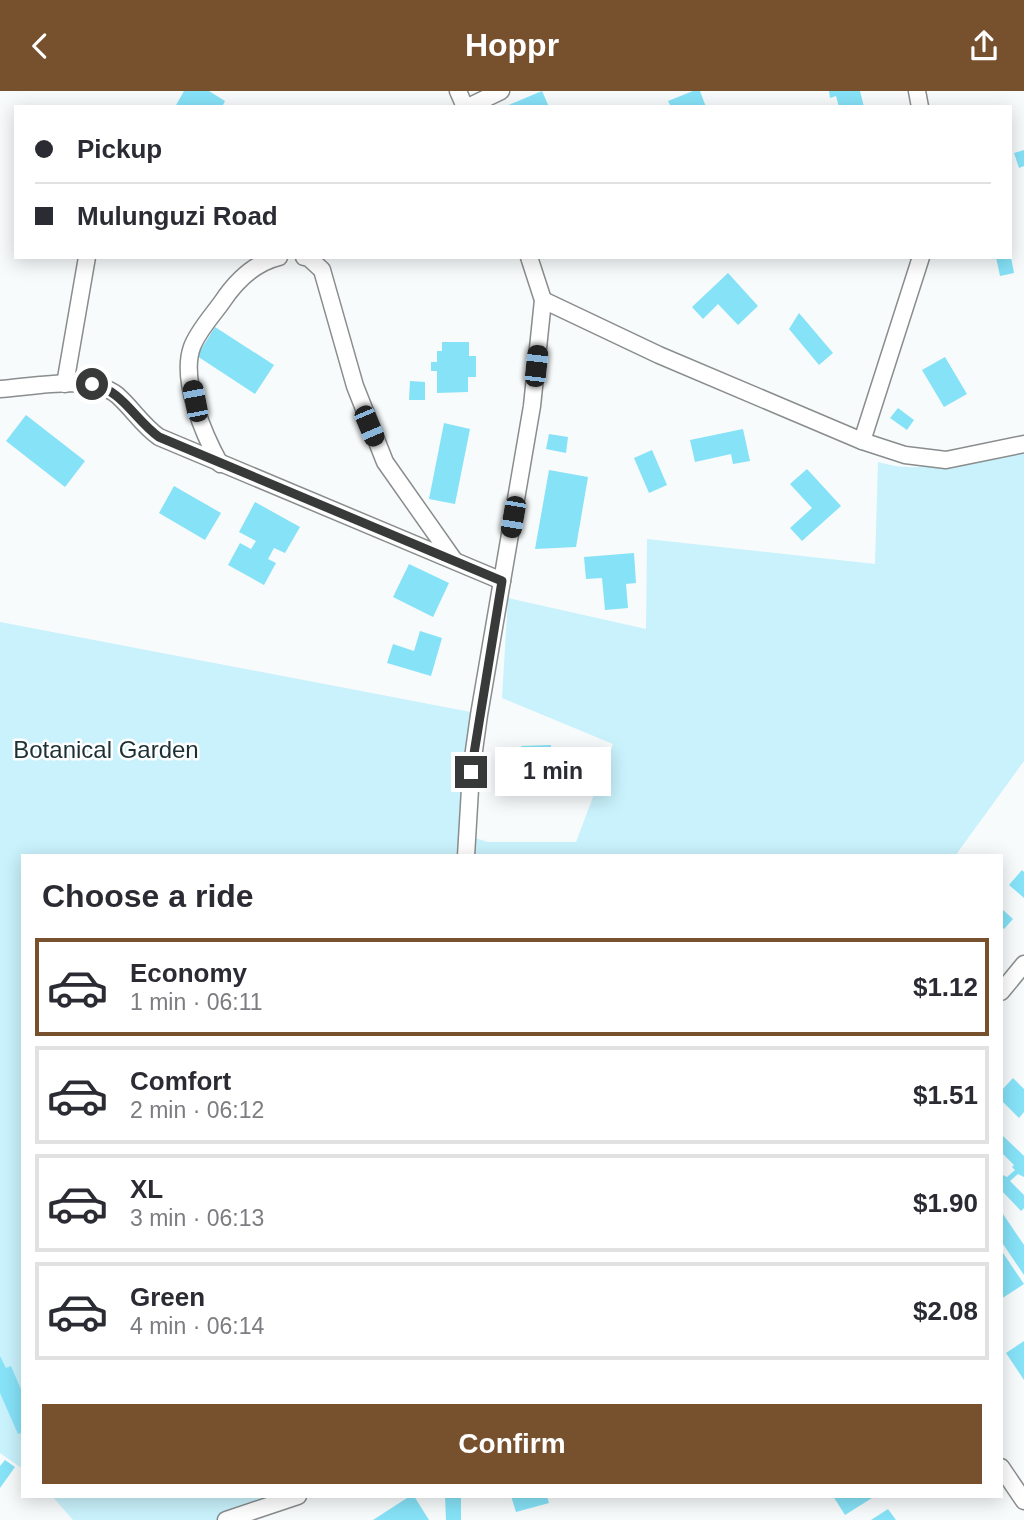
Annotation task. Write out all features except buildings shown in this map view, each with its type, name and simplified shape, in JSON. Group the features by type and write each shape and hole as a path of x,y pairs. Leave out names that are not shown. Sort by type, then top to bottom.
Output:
{"street":[{"path":"471,105 501,91"},
{"path":"65,384 87,259"},
{"path":"220,464 200,426 189,358 193,345 229,291 248,271 275,259"},
{"path":"310,259 322,270 355,386 385,462 454,560"},
{"path":"466,854 472,767 531,406 542,300 530,259"},
{"path":"862,441 920,259"},
{"path":"542,300 659,355 862,441 913,457 957,459 1024,444"},
{"path":"0,390 65,384 106,387 153,432 220,464 502,581"},
{"path":"1003,990 1024,964"},
{"path":"1003,1470 1024,1501"},
{"path":"226,1520 292,1498"}],"green space":[{"name":"Botanical Garden","path":"1024,452 1024,761 956,854 21,854 21,1468 0,1453 0,622 476,713 459,833 488,842 576,842 613,744 502,698 508,598 646,629 647,539 875,564 878,462 894,466 921,467 986,454"},
{"path":"54,1498 292,1498 217,1520 73,1520"}],"route":[{"path":"92,384 106,387 119,397 136,418 159,437 502,581 471,772"}]}
